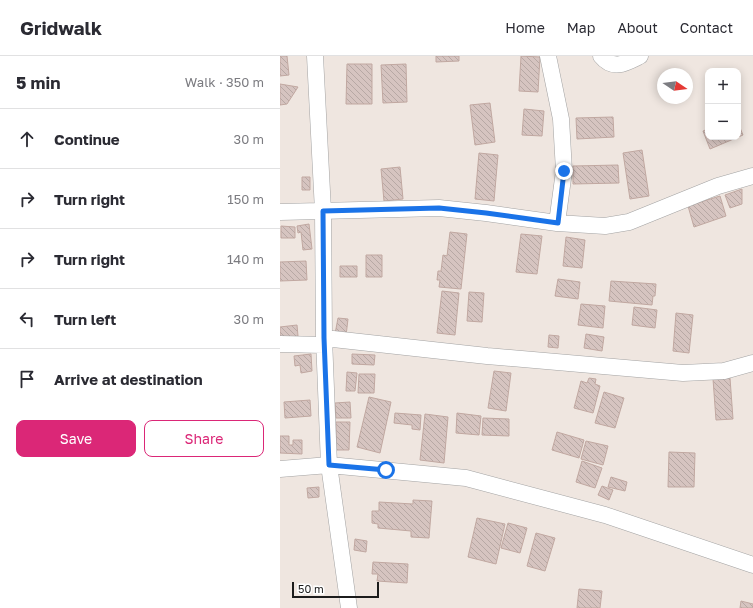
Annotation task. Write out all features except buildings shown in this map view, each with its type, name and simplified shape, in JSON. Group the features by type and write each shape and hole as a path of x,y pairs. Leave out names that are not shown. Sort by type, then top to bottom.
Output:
{"street":[{"path":"315,56 323,211 324,341 329,465 349,608"},
{"path":"548,56 561,119 564,171 558,223"},
{"path":"601,56 611,64 619,66 640,56"},
{"path":"280,212 439,208 558,223 605,226 629,222 718,186 753,176"},
{"path":"280,344 324,341 683,373 724,372 753,363"},
{"path":"280,470 329,465 466,478 605,515 753,565"}],"route":[{"path":"386,470 329,465 324,338 323,211 439,208 558,223 564,171"}]}
